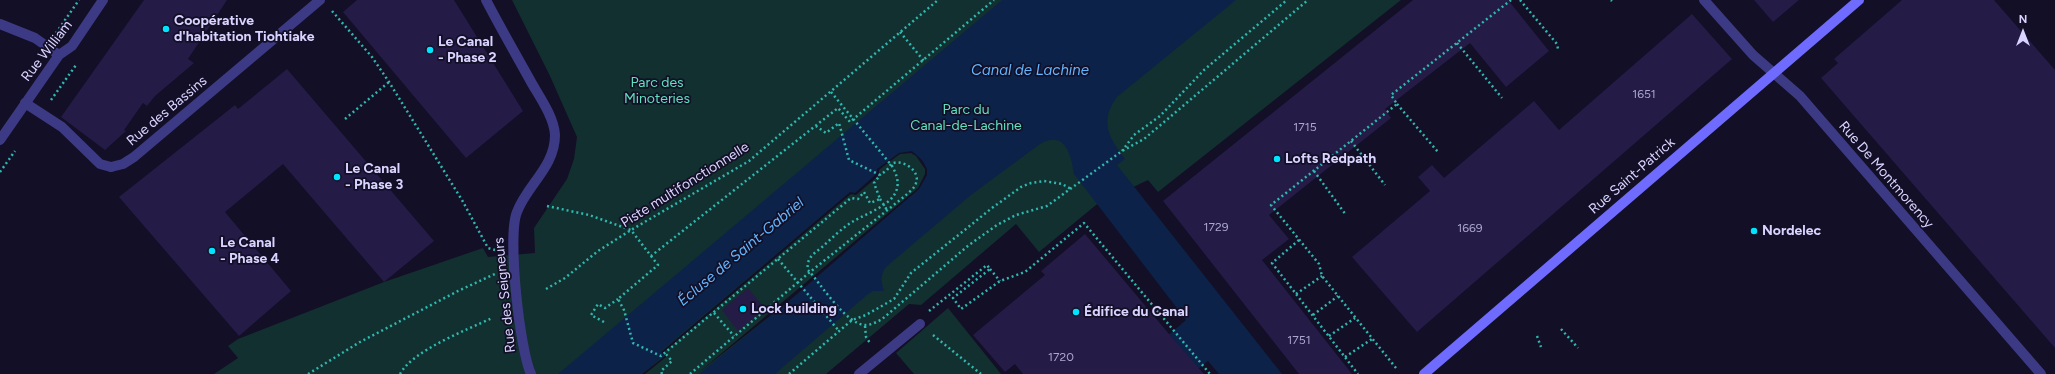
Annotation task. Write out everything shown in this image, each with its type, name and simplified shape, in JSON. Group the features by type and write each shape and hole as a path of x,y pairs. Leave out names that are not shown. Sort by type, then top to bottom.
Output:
{"main road":[{"name":"Rue Saint-Patrick","path":"1424,374 1859,0"}],"street":[{"name":"Rue William","path":"0,140 59,55 72,46 103,0"},
{"name":"Rue des Bassins","path":"25,103 62,127 100,164 111,167 123,164 134,157 320,0"},
{"name":"Rue des Seigneurs","path":"486,0 539,96 554,128 552,153 543,171 520,206 513,228 513,250 524,352 532,374"},
{"name":"Rue De Montmorency","path":"1704,0 1753,55 1800,96 2041,374"},
{"path":"0,24 35,38 59,55"},
{"path":"859,374 920,324"}],"path":[{"name":"Rue William","path":"54,36 79,0"},
{"name":"Piste multifonctionnelle","path":"546,289 565,278 598,251 631,230 748,161 938,0"},
{"path":"651,256 838,108 850,122 994,0"},
{"path":"1122,151 1134,135 1160,116 1204,70 1287,0"},
{"path":"831,92 888,160 897,177 897,188 893,197 885,205 852,222 811,256 808,264 812,275 845,314 852,320 865,326 881,320 970,245 997,225 1016,215 1047,206 1122,151 1144,139 1308,0"},
{"path":"1438,152 1391,95 1511,0"},
{"path":"1520,0 1557,44 1558,49"},
{"path":"331,10 372,57 462,200 488,248 495,250"},
{"path":"900,32 924,60"},
{"path":"1457,43 1502,98"},
{"path":"345,119 389,82"},
{"path":"1396,368 1322,276 1319,264 1271,205 1397,104"},
{"path":"816,126 826,133 839,123 849,160 879,174"},
{"path":"1351,141 1385,185"},
{"path":"690,374 751,321 888,210 912,189 917,181 917,178 907,164 899,162 891,164 888,170 879,174 874,183 880,199 888,210"},
{"path":"1314,171 1346,215"},
{"path":"789,374 852,320 866,315 894,299 911,273 964,230 1021,187 1031,183 1044,181 1062,184 1071,189"},
{"path":"618,299 624,310 633,343 661,356 851,198 858,199 864,192 870,203 880,199"},
{"path":"547,206 589,215 631,230 658,265 618,299 605,308 598,304 591,315 604,322"},
{"path":"990,269 953,298 961,310 1000,281 1025,272 1084,223 1210,374"},
{"path":"1299,240 1272,263 1358,374"},
{"path":"778,259 839,330"},
{"path":"981,374 920,324 931,309 987,265 1000,281"},
{"path":"308,374 360,342 458,291 497,273"},
{"path":"1296,294 1322,276"},
{"path":"1313,315 1338,296"},
{"path":"714,312 734,336"},
{"path":"400,374 410,361 424,352 492,318"},
{"path":"1329,336 1355,318"},
{"path":"1561,329 1578,348"},
{"path":"1537,336 1541,347"},
{"path":"1345,357 1372,339"},
{"path":"662,374 661,371 672,361 665,353"}],"green space":[{"name":"Parc du Canal-de-Lachine","path":"512,0 1401,0 1158,192 1148,180 1096,205 1039,252 1016,224 921,305 909,304 826,374 214,374 238,358 228,346 238,339 384,282 483,248 488,257 535,253 534,228 567,179 574,159 577,137 550,76"},
{"path":"948,308 1001,374 914,374 896,353"}],"water":[{"name":"Canal de Lachine","path":"1002,0 1236,0 1117,97 1108,114 1107,122 1114,144 1125,159 1117,165 1282,374 1219,374 1208,361 1192,374 1123,374 1186,320 1074,174 1069,152 1065,146 1061,142 1049,140 1040,144 971,195 886,267 882,279 884,291 873,291 867,295 775,374 699,374 789,301 919,189 925,177 926,168 912,151 899,153 877,169 875,176 855,193 850,192 661,351 665,355 642,374 558,374"}],"pier":[{"path":"912,151 922,160 927,169 927,175 919,189 789,301 697,374 918,188 925,174 925,169 916,156 911,153 900,154 889,162 879,170 879,174 876,178 856,195 851,194 664,352 667,355 666,357 645,374 642,374 665,356 661,352 850,192 855,193 877,173 877,169 899,153"}],"building":[{"name":"Coopérative d'habitation Tiohtiake","path":"144,0 227,0 188,59 194,63 155,96 147,106 143,103 124,130 126,131 105,150 61,117"},
{"name":"Le Canal - Phase 2","path":"357,0 454,0 523,111 466,158 343,12"},
{"name":"Lofts Redpath","path":"1413,0 1508,0 1549,51 1506,87 1470,43 1385,109 1391,118 1269,215 1289,239 1262,260 1352,374 1299,374 1163,201"},
{"path":"1754,0 1799,0 1773,22"},
{"path":"1902,0 1994,0 2055,70 2055,348 1821,78 1838,63 1834,59"},
{"path":"1692,14 1732,59 1417,332 1352,257 1430,191 1418,177 1432,165 1444,178 1534,101 1559,130"},
{"name":"Le Canal - Phase 3","path":"287,69 434,241 384,282 283,164 225,212 291,291 239,336 119,197 235,105 238,109"},
{"name":"Édifice du Canal","path":"1085,234 1204,374 1023,374 1015,364 1005,372 973,335 1045,275 1041,271"},
{"name":"Lock building","path":"748,288 765,309 738,331 722,310"}],"place":[{"name":"Coopérative d'habitation Tiohtiake","path":"166,29"},
{"name":"Le Canal - Phase 2","path":"430,50"},
{"name":"Lofts Redpath","path":"1277,159"},
{"name":"Le Canal - Phase 3","path":"337,177"},
{"name":"Nordelec","path":"1754,231"},
{"name":"Le Canal - Phase 4","path":"212,251"},
{"name":"Lock building","path":"743,309"},
{"name":"Édifice du Canal","path":"1076,312"}],"park label":[{"name":"Parc des Minoteries","path":"657,92"}],"water label":[{"name":"Écluse de Saint-Gabriel","path":"741,252"}]}
